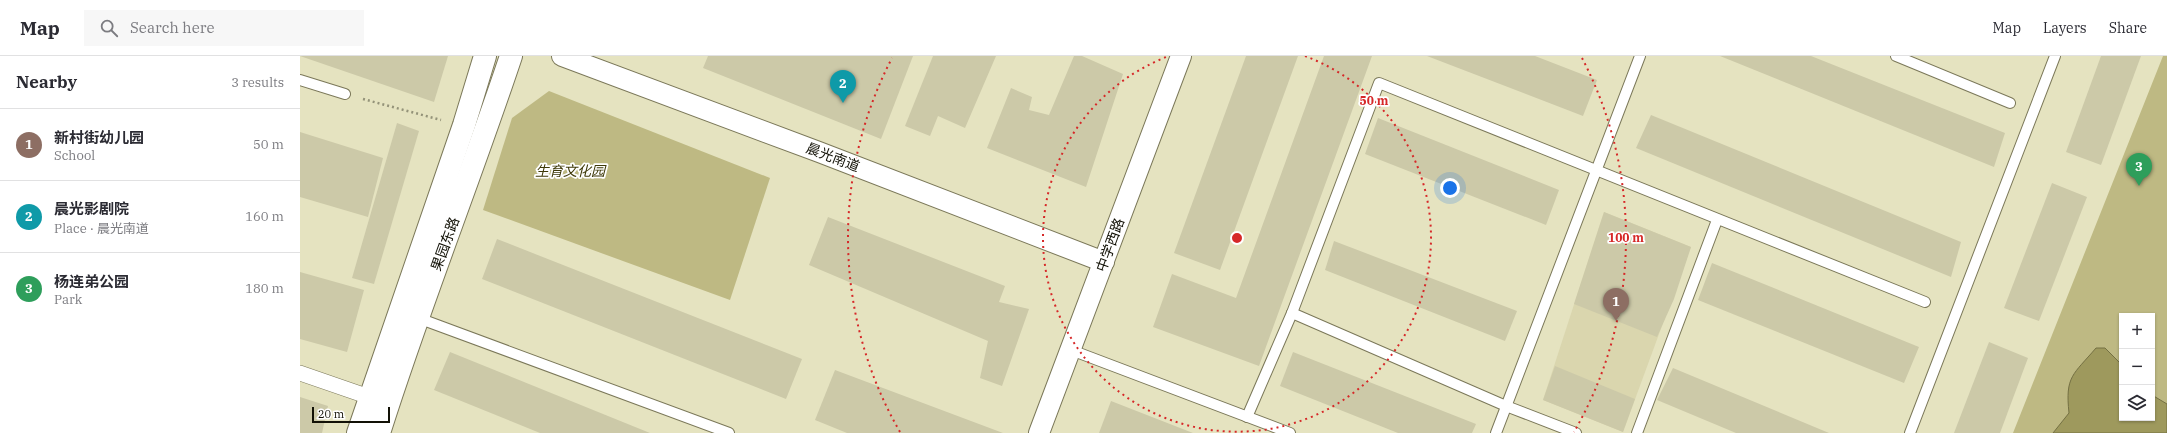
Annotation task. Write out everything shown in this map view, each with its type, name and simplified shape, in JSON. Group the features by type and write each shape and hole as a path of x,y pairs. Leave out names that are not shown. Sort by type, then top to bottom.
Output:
{"street":[{"name":"果园东路","path":"379,433 379,400 485,56"},
{"name":"果园东路","path":"358,433 379,400 418,318 486,133 511,56"},
{"name":"晨光南道","path":"562,56 819,152 1104,262"},
{"name":"中学西路","path":"1039,433 1181,56"},
{"path":"300,373 379,400"}],"lane":[{"path":"1496,433 1640,56"},
{"path":"1896,56 2010,103"},
{"path":"1910,433 2055,56"},
{"path":"300,80 345,94"},
{"path":"1247,417 1292,313 1379,83 1717,220 1925,302"},
{"path":"1637,433 1717,220"},
{"path":"1292,313 1506,406 1576,433"},
{"path":"418,318 729,433"},
{"path":"1071,350 1290,433"}],"path":[{"path":"345,94 464,126"}],"shaded area":[{"path":"1604,212 1691,247 1623,432 1543,400"},
{"path":"2096,348 2105,348 2119,362 2119,421 2155,421 2155,397 2167,404 2167,433 2053,433 2069,413 2068,391 2072,377"}],"green space":[{"path":"2163,56 2167,56 2167,433 2013,433"},
{"name":"生育文化园","path":"549,91 770,178 730,300 483,210 512,118"}],"building":[{"path":"300,56 448,56 434,102"},
{"path":"708,56 913,56 881,139 703,68"},
{"path":"933,56 996,56 965,128 938,116 930,136 905,126"},
{"path":"1074,56 1082,56 1123,74 1086,187 987,148 1011,88 1032,97 1029,110 1049,115"},
{"path":"1246,56 1298,56 1220,270 1174,253"},
{"path":"1324,56 1372,56 1259,366 1153,327 1172,274 1236,298"},
{"path":"1427,56 1535,56 1597,80 1583,116"},
{"path":"1720,56 1811,56 2005,133 1994,167"},
{"path":"2101,56 2141,56 2101,165 2066,152"},
{"path":"1651,115 1961,242 1951,277 1636,148"},
{"path":"1378,118 1559,190 1546,225 1365,154"},
{"path":"397,123 419,131 374,284 352,278"},
{"path":"300,132 383,158 368,217 300,197"},
{"path":"2052,183 2087,197 2039,321 2004,308"},
{"path":"1604,212 1691,247 1674,299 1657,337 1574,304"},
{"path":"828,217 1005,286 999,302 1029,309 1002,386 980,378 988,341 809,265"},
{"path":"497,239 802,359 786,399 482,279"},
{"path":"1334,241 1517,311 1505,341 1325,270"},
{"path":"1712,263 1919,347 1904,383 1698,300"},
{"path":"300,272 364,290 347,352 300,339"},
{"path":"1989,342 2028,358 2000,433 1954,433"},
{"path":"450,352 650,433 540,433 434,390"},
{"path":"1293,352 1476,424 1472,433 1398,433 1280,386"},
{"path":"1555,366 1635,399 1623,432 1543,400"},
{"path":"1673,368 1829,433 1736,433 1657,400"},
{"path":"835,370 1003,433 847,433 815,420"},
{"path":"300,397 328,406 322,433 300,433"},
{"path":"1111,401 1193,433 1099,433"}],"place":[{"name":"晨光影剧院","path":"843,103"},
{"name":"杨连弟公园","path":"2139,186"},
{"name":"新村街幼儿园","path":"1616,321"}]}
